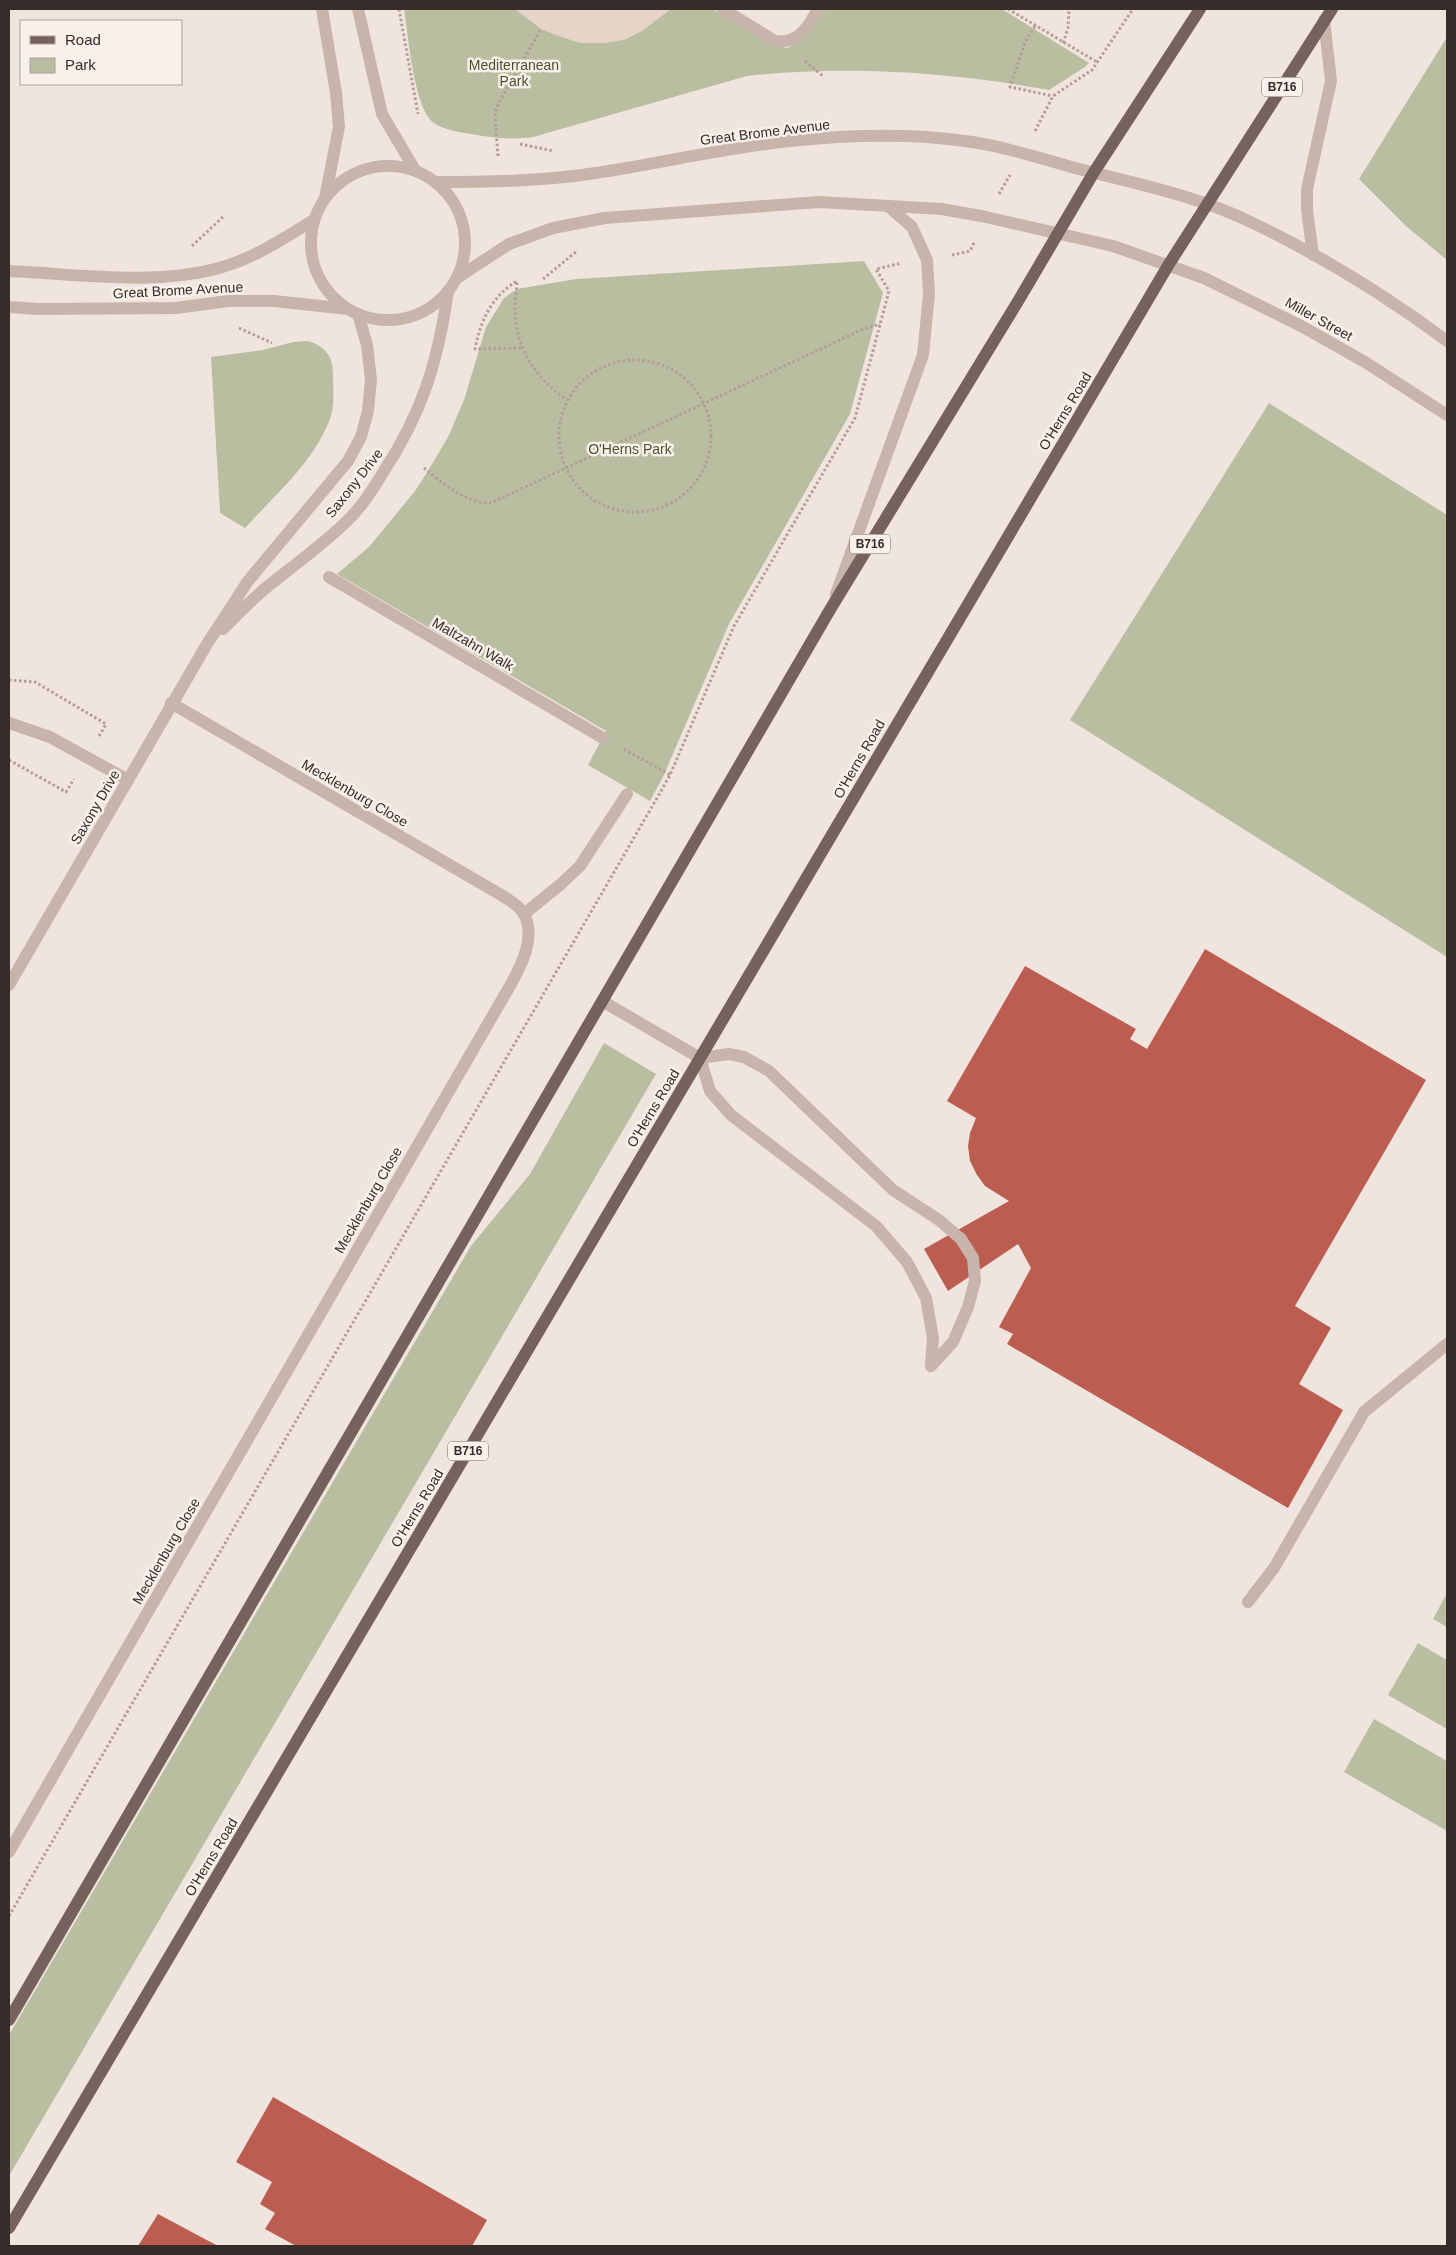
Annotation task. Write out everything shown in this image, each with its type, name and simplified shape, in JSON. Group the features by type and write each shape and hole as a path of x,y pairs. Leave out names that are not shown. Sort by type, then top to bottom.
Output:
{"main road":[{"name":"B716","path":"9,2020 830,608 1094,172 1200,9"},
{"name":"O'Herns Road","path":"9,2228 1169,264 1332,9"}],"street":[{"path":"322,9 336,93 339,127 325,198 314,220 311,245 316,270 329,292 353,312 382,320 407,318 430,308 448,291 457,278 465,252 464,226 454,201 437,182 415,170 390,165 365,169 343,180 325,198"},
{"path":"358,9 382,114 415,170"},
{"path":"723,9 776,41 785,42 800,36 818,9"},
{"path":"1313,256 1307,210 1307,189 1331,81 1324,20"},
{"name":"Great Brome Avenue","path":"437,182 499,182 596,173 718,151 780,143 855,136 916,136 967,141 1149,186 1206,204"},
{"path":"457,278 509,244 553,228 605,218 819,202 942,210 986,217 1057,235"},
{"path":"1206,204 1256,224 1346,274 1447,341"},
{"path":"830,608 923,355 929,294 927,260 912,227 888,206"},
{"name":"Great Brome Avenue","path":"9,271 122,276 178,276 220,268 268,247 314,220"},
{"name":"Miller Street","path":"1057,235 1113,246 1169,264 1242,295 1365,362 1447,415"},
{"name":"Saxony Drive","path":"207,644 265,589 347,521 374,487 398,451 416,416 437,354 448,291"},
{"name":"Great Brome Avenue","path":"9,307 39,309 176,308 228,301 274,301 353,312"},
{"name":"Saxony Drive","path":"9,985 207,644 248,581 284,535 343,467 361,437 368,411 372,380 367,345 353,312"},
{"name":"Maltzahn Walk","path":"329,577 603,738"},
{"name":"Mecklenburg Close","path":"9,1852 511,984 523,962 528,942 528,928 524,914 518,907 495,891 171,704"},
{"path":"9,722 50,738 128,780"},
{"path":"524,914 580,866 627,794"},
{"path":"602,1001 700,1058 729,1054 744,1057 769,1071 893,1190 939,1220 961,1239 972,1258 975,1281 968,1308 953,1342 930,1366 933,1338 926,1298 907,1262 876,1226 731,1115 710,1091 700,1058"},
{"path":"1248,1602 1283,1552 1364,1412 1447,1344"}],"path":[{"path":"399,9 418,114"},
{"path":"1008,9 1097,62"},
{"path":"1063,43 1068,28 1069,9"},
{"path":"9,1916 207,1578 670,775 734,626 856,418 889,291 876,269 892,264 927,260 970,251 986,217 1053,96 1092,70 1132,9"},
{"path":"1035,26 1025,42 1010,88 1053,96"},
{"path":"499,182 496,108 541,29"},
{"path":"521,348 475,349 478,330 489,308 499,294 517,281 514,312 521,348 534,370 548,387 567,400"},
{"path":"424,468 466,497 480,503 491,503 861,330 880,324"},
{"path":"626,361 657,361 672,368 705,404 712,423 713,441 709,462 698,481 680,498 666,507 647,512 624,512 606,507 587,496 565,468 560,450 559,430 560,418 567,400 576,387 588,376 626,361"},
{"path":"603,738 670,775"}],"green space":[{"name":"Mediterranean Park","path":"404,9 713,9 772,45 787,48 803,40 825,9 1002,9 1089,63 1049,90 974,79 898,72 822,71 747,76 533,137 502,138 447,129 434,123 427,115 421,103 413,70"},
{"path":"1447,37 1447,260 1407,227 1359,179"},
{"name":"O'Herns Park","path":"864,261 883,293 850,414 729,624 663,777 650,801 588,765 606,731 337,574 369,547 415,491 428,471 448,437 464,400 486,327 504,298 517,289 576,279"},
{"path":"307,341 323,348 329,356 333,367 333,408 330,419 323,435 304,464 245,528 220,513 211,357 263,350 293,342"},
{"path":"1269,403 1447,515 1447,957 1070,720"},
{"path":"604,1043 656,1074 9,2176 9,2035 471,1246 530,1174"},
{"path":"1447,1593 1447,1627 1433,1619"},
{"path":"1418,1643 1447,1660 1447,1729 1388,1695"},
{"path":"1374,1719 1447,1761 1447,1831 1344,1772"}],"shaded area":[{"path":"515,9 671,9 642,31 624,40 604,43 580,43 541,29"}],"building":[{"path":"1205,949 1426,1080 1295,1306 1331,1328 1299,1384 1343,1410 1288,1508 1007,1344 1013,1334 999,1327 1031,1268 1018,1244 948,1291 924,1249 1009,1201 985,1186 970,1161 968,1146 970,1133 976,1118 947,1101 1025,966 1136,1029 1130,1039 1147,1049"},
{"path":"273,2097 487,2220 472,2246 296,2246 265,2229 275,2213 260,2204 272,2182 236,2162"},
{"path":"158,2214 218,2246 138,2246"}]}
